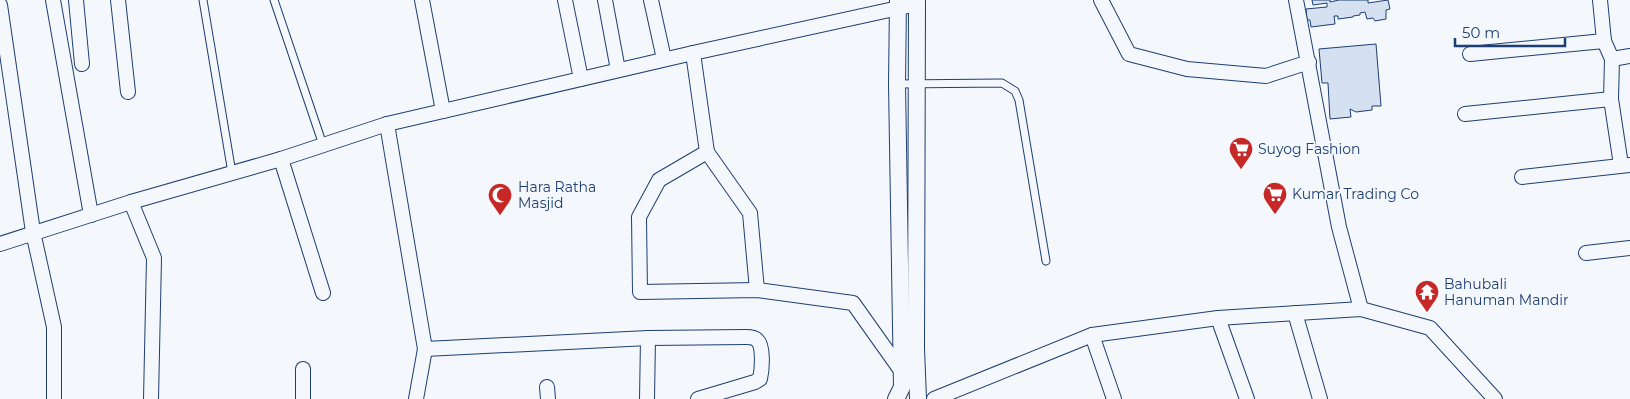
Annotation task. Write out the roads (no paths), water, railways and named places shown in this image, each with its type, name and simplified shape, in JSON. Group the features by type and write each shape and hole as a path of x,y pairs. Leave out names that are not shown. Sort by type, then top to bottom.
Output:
{"street":[{"path":"53,0 90,215"},
{"path":"76,0 82,64"},
{"path":"118,0 128,92"},
{"path":"422,0 443,111"},
{"path":"565,0 581,79"},
{"path":"605,0 618,70"},
{"path":"651,0 664,59"},
{"path":"1101,0 1129,54 1187,69 1266,76 1309,62"},
{"path":"1296,0 1340,227 1361,309"},
{"path":"1522,177 1626,165 1611,99 1612,59 1604,40 1600,0"},
{"path":"0,244 131,202 280,159 387,124 898,4 917,2 917,399 899,391 853,303 757,290 640,292 639,217 659,180 707,152"},
{"path":"898,4 899,391"},
{"path":"0,5 33,232 54,326 54,399"},
{"path":"1470,54 1604,40"},
{"path":"693,52 707,152 750,213 757,290"},
{"path":"1612,59 1630,56"},
{"path":"1465,114 1611,99"},
{"path":"387,124 425,349 416,399"},
{"path":"280,159 323,293"},
{"path":"131,202 154,258 151,399"},
{"path":"1586,253 1630,248"},
{"path":"934,399 1092,335 1218,318 1361,309 1430,328 1495,399"},
{"path":"1295,313 1320,399"},
{"path":"1218,318 1247,399"},
{"path":"1092,335 1114,399"},
{"path":"425,349 648,338 746,336 758,340 761,346 762,373 760,379 698,399"},
{"path":"647,399 648,338"},
{"path":"303,368 303,399"},
{"path":"899,391 917,379"}],"lane":[{"path":"203,0 232,173"},
{"path":"274,0 323,145"},
{"path":"897,84 1002,83 1015,91 1019,100 1046,261"}],"place":[{"name":"Suyog Fashion","path":"1241,170"},
{"name":"Kumar Trading Co","path":"1275,215"},
{"name":"Hara Ratha Masjid","path":"500,216"},
{"name":"Bahubali Hanuman Mandir","path":"1427,313"}]}
